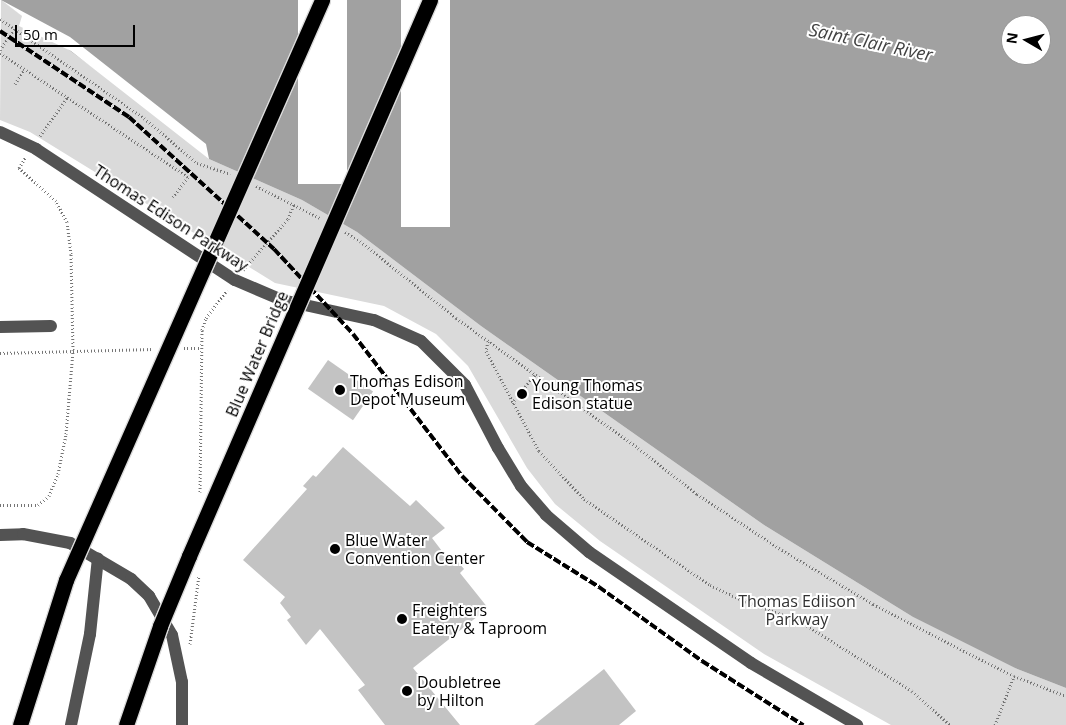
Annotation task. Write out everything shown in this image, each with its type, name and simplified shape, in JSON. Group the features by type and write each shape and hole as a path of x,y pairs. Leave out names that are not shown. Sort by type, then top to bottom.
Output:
{"highway":[{"path":"20,725 66,580 322,0"},
{"name":"Blue Water Bridge","path":"126,725 160,626 189,556 430,0"}],"street":[{"name":"Thomas Edison Parkway","path":"0,132 32,147 165,232 234,280 282,300 374,320 421,341 465,385 498,448 521,486 546,515 589,552 751,663 856,725"},
{"path":"0,327 51,326"},
{"path":"0,535 50,538 70,544 131,578 157,607 172,635 182,682 182,725"},
{"path":"71,725 90,634 98,558"}],"path":[{"path":"0,19 144,118 197,163 240,179"},
{"path":"15,28 0,51 24,70 188,176 173,197"},
{"path":"15,84 24,70"},
{"path":"0,505 38,505 49,496 58,474 66,434 72,351 71,254 67,222 56,201 19,168 67,98"},
{"path":"249,183 327,222"},
{"path":"200,495 201,348 206,318 234,280 288,218 294,204"},
{"path":"343,231 360,241 488,342 697,494 782,550 873,604 1014,676 1066,696"},
{"path":"488,342 486,351 539,451 584,499 710,585 742,600 798,620 825,636 912,691 950,725"},
{"path":"181,348 201,348"},
{"path":"0,353 162,349"},
{"path":"512,403 535,375"},
{"path":"190,644 199,564"},
{"path":"995,725 1014,676"}],"green space":[{"name":"Thomas Ediison Parkway","path":"1,0 72,49 204,149 209,159 302,200 357,232 481,326 764,525 913,617 1015,668 1066,688 1066,725 891,725 764,654 600,541 555,504 527,468 468,366 436,334 384,306 275,283 30,132 0,120"}],"water":[{"name":"Saint Clair River","path":"1,0 1066,0 1066,688 1015,668 913,617 764,525 481,326 357,232 302,200 209,159 204,149"}],"pier":[{"path":"1,0 70,37 206,144 209,159 71,51 19,26 22,16"},
{"path":"298,0 347,0 347,184 298,184"},
{"path":"401,0 450,0 450,227 401,227"}],"building":[{"name":"Thomas Edison Depot Museum","path":"328,360 373,392 353,420 308,389"},
{"path":"343,447 410,506 416,500 445,528 432,538 448,559 453,556 464,569 460,573 488,608 413,668 460,725 385,725 358,690 365,685 320,629 306,645 287,620 291,617 280,603 285,597 243,560 307,489 303,486 313,475 316,477"},
{"name":"Doubletree by Hilton","path":"604,669 636,711 619,725 534,725"}],"railway":[{"path":"0,31 129,117 274,249 353,334 462,476 527,542 599,587 702,661 803,725"}],"place":[{"name":"Thomas Edison Depot Museum","path":"340,390"},
{"name":"Young Thomas Edison statue","path":"522,394"},
{"name":"Blue Water Convention Center","path":"335,549"},
{"name":"Freighters Eatery & Taproom","path":"402,619"},
{"name":"Doubletree by Hilton","path":"407,691"}]}
